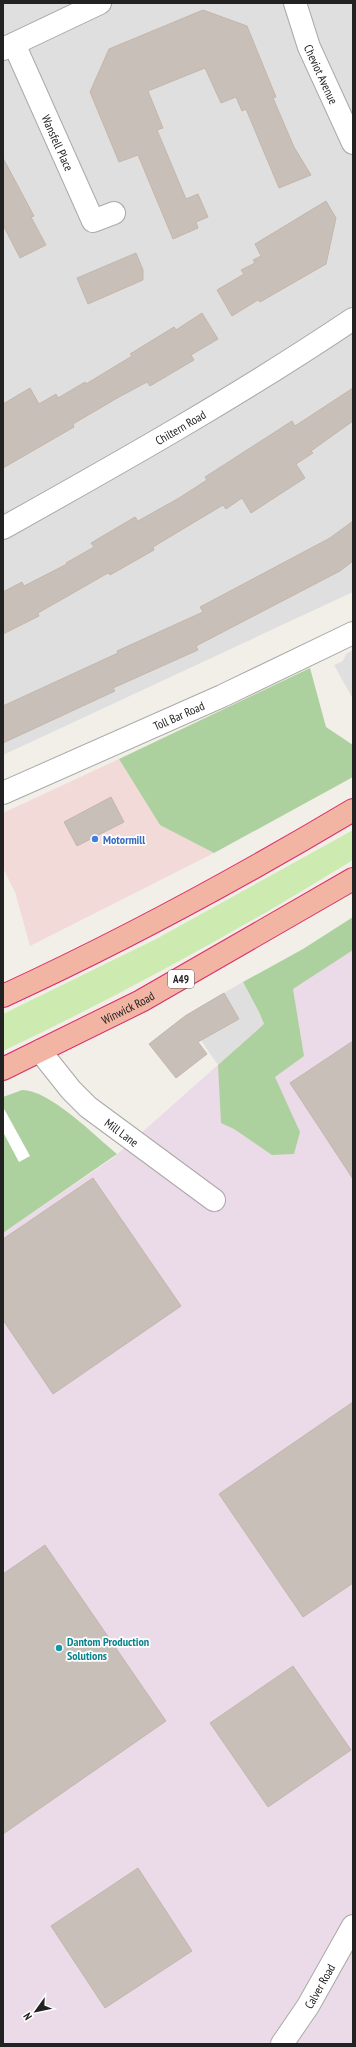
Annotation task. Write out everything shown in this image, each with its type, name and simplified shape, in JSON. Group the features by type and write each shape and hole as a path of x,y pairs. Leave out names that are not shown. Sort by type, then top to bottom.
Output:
{"highway":[{"path":"3,996 146,926 276,855 353,810"},
{"name":"Winwick Road","path":"3,1069 141,1001 353,879"}],"street":[{"path":"8,47 100,3"},
{"name":"Cheviot Avenue","path":"295,3 309,47 353,143"},
{"name":"Wansfell Place","path":"8,47 93,221 114,213"},
{"name":"Chiltern Road","path":"3,528 134,455 311,347 353,319"},
{"name":"Toll Bar Road","path":"3,793 222,696 353,633"},
{"name":"Mill Lane","path":"40,1051 71,1090 88,1107 214,1200"},
{"name":"Calver Road","path":"282,2044 308,2006 353,1926"}],"shaded area":[{"path":"3,3 353,3 353,592 3,755"},
{"path":"353,650 353,699 334,665 343,661 346,654"},
{"name":"Motormill","path":"119,759 160,824 214,853 30,946 15,892 3,868 3,813"},
{"path":"353,944 353,2044 3,2044 3,1233 113,1158 264,1024 279,991"},
{"path":"243,982 264,1024 218,1065 184,1016"}],"green space":[{"path":"310,668 326,727 353,745 353,777 214,853 160,825 119,759"},
{"path":"353,830 353,860 268,911 181,960 137,984 3,1051 3,1014 156,939"},
{"path":"353,917 353,950 293,989 304,1056 275,1077 300,1132 294,1154 272,1155 234,1129 221,1123 218,1065 264,1024 243,982 303,949"},
{"path":"22,1090 46,1097 72,1115 117,1154 3,1233 3,1097"}],"pier":[{"path":"3,1107 30,1156 19,1162 3,1132"}],"building":[{"path":"203,10 247,26 276,97 273,98 294,147 311,175 279,188 246,109 242,111 236,97 221,103 205,68 148,91 163,128 157,130 186,199 198,194 208,217 196,222 198,228 173,239 138,155 119,162 90,92 109,49"},
{"path":"3,158 34,216 31,217 46,245 20,258 3,225"},
{"path":"326,201 336,218 326,264 260,302 258,300 232,316 217,290 244,274 241,270 255,263 253,260 261,256 255,244"},
{"path":"136,253 143,270 143,280 88,304 77,278"},
{"path":"202,313 218,339 191,355 194,360 150,386 147,382 119,397 73,424 74,427 3,468 3,404 30,388 39,404 56,394 58,398 85,382 86,384 132,356 130,354 174,327 176,330"},
{"path":"353,388 353,421 311,451 313,453 296,464 305,478 251,513 242,498 226,509 223,505 153,547 154,550 110,575 108,573 38,613 39,616 3,634 3,592 22,582 24,586 67,564 66,563 94,547 91,543 135,517 138,521 179,498 207,480 205,477 292,421 295,426"},
{"path":"353,521 353,561 340,571 196,646 198,650 113,688 115,691 3,743 3,706 118,653 117,651 203,612 200,607 330,538"},
{"path":"111,797 124,822 77,846 64,822"},
{"path":"224,993 239,1019 198,1042 207,1054 176,1078 149,1044 185,1016"},
{"path":"353,1041 353,1179 290,1083"},
{"path":"93,1178 181,1306 53,1394 3,1320 3,1239"},
{"path":"353,1402 353,1583 303,1617 219,1494"},
{"name":"Dantom Production Solutions","path":"45,1545 166,1721 3,1834 3,1574"},
{"path":"293,1666 351,1750 268,1807 210,1723"},
{"path":"138,1868 192,1951 105,2008 51,1926"}],"place":[{"name":"Motormill","path":"95,839"},
{"name":"Dantom Production Solutions","path":"59,1648"}]}
